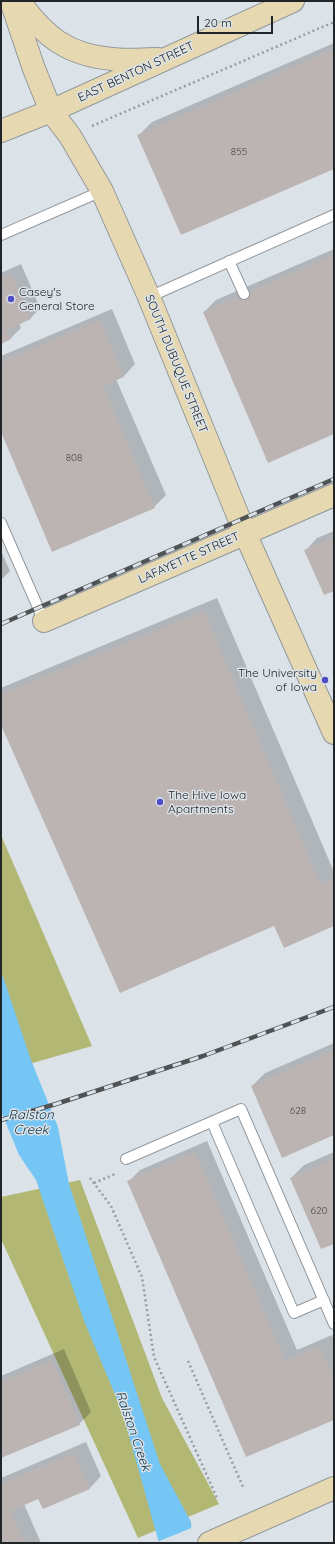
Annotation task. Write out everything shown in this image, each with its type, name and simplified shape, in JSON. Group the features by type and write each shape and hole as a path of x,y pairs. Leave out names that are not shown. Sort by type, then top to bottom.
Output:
{"street":[{"name":"SOUTH DUBUQUE STREET","path":"11,1 34,69 51,111 70,136 102,192 149,297 245,533 334,733"},
{"path":"19,1 31,18 55,41 79,53 112,59 165,58"},
{"name":"EAST BENTON STREET","path":"1,131 51,111 293,1"},
{"name":"LAFAYETTE STREET","path":"44,621 334,495"},
{"path":"208,1543 334,1488"}],"lane":[{"path":"1,235 102,192"},
{"path":"149,297 334,215"},
{"path":"229,261 244,294"},
{"path":"1,523 44,621"},
{"path":"126,1159 241,1109 334,1324"},
{"path":"212,1122 294,1313 324,1300"}],"path":[{"path":"70,136 334,22"},
{"path":"94,1183 123,1170 126,1159"},
{"path":"90,1178 111,1206 142,1277 154,1357 217,1498"},
{"path":"188,1361 243,1487"}],"green space":[{"path":"1,835 92,1046 1,1072"},
{"path":"80,1180 162,1398 219,1504 138,1538 1,1239 1,1197"}],"water":[{"name":"Ralston Creek","path":"1,971 31,1060 58,1127 69,1184 160,1464 191,1522 192,1543 159,1543 122,1411 84,1321 36,1180 19,1155 1,1111"}],"pier":[{"path":"194,1527 194,1543 157,1543 157,1542"}],"building":[{"path":"334,49 334,169 181,235 137,135"},
{"path":"334,255 334,434 268,463 203,312"},
{"name":"Casey's General Store","path":"11,274 31,319 7,330 11,339 1,344 1,278"},
{"path":"100,320 124,377 103,386 155,508 52,552 1,432 1,362"},
{"path":"334,537 334,591 324,595 304,550"},
{"name":"The Hive Iowa Apartments","path":"204,611 320,884 334,878 334,926 284,948 274,926 120,993 1,725 1,694"},
{"path":"334,1050 334,1135 282,1158 251,1086"},
{"path":"195,1152 285,1361 320,1346 334,1380 334,1420 246,1457 127,1181"},
{"path":"334,1159 334,1244 321,1249 290,1178"},
{"path":"52,1360 80,1425 1,1458 1,1382"},
{"path":"74,1453 90,1489 43,1509 38,1499 11,1511 25,1543 1,1543 1,1484"}],"railway":[{"path":"1,624 334,479"},
{"path":"1,1120 56,1104 203,1056 334,1007"}],"place":[{"name":"Casey's General Store","path":"11,299"},
{"name":"The University of Iowa","path":"325,680"},
{"name":"The Hive Iowa Apartments","path":"160,802"}]}
